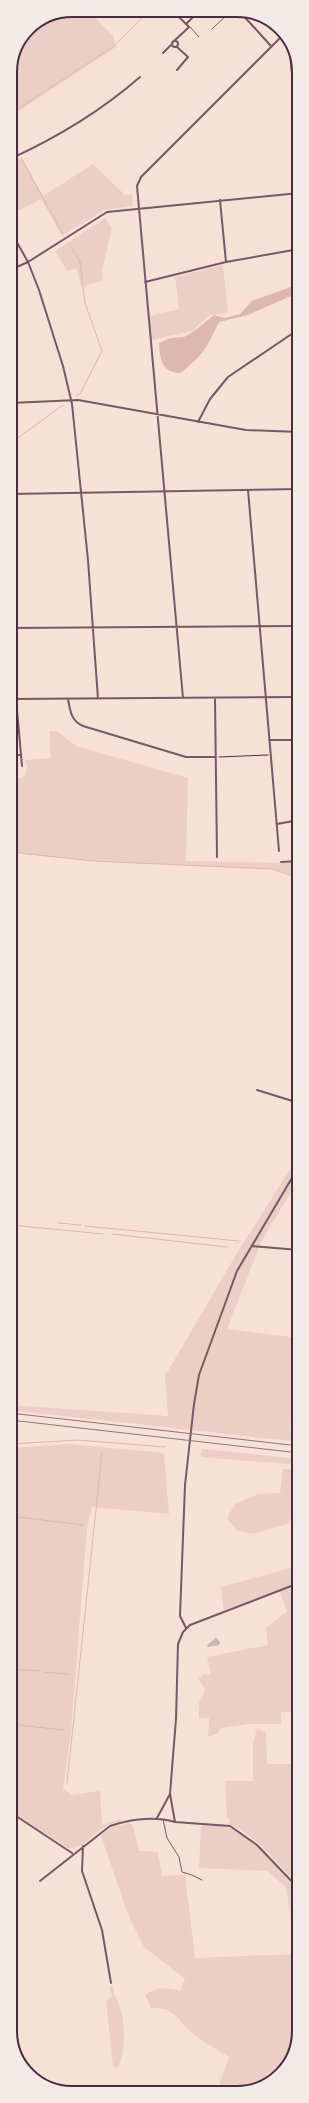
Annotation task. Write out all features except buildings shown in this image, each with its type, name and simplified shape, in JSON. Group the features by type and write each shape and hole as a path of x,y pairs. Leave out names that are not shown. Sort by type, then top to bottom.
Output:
{"street":[{"path":"179,17 188,25"},
{"path":"164,53 194,17"},
{"path":"245,17 271,46"},
{"path":"183,698 136,186 141,177 280,38"},
{"path":"172,43 174,47 177,46"},
{"path":"172,43 178,43 177,46 188,58 177,70"},
{"path":"291,61 292,71"},
{"path":"17,155 78,122 116,97 140,77"},
{"path":"17,267 28,262 107,212 138,207 292,194"},
{"path":"220,200 226,262"},
{"path":"17,242 28,262 53,332 71,400 88,560 98,699"},
{"path":"145,282 226,262 292,250"},
{"path":"198,422 210,399 228,377 292,334"},
{"path":"17,403 71,400 246,430 292,432"},
{"path":"17,494 164,490 292,489"},
{"path":"248,490 261,626 270,755 280,851"},
{"path":"17,630 92,627 292,626"},
{"path":"17,698 98,699 292,697"},
{"path":"215,698 217,857"},
{"path":"68,699 71,715 74,721 83,726 186,757 216,757"},
{"path":"17,709 22,766"},
{"path":"269,740 292,740"},
{"path":"277,824 292,821"},
{"path":"280,862 292,861"},
{"path":"257,1090 292,1101"},
{"path":"186,1628 180,1616 183,1518 196,1389 202,1364 237,1271 292,1178"},
{"path":"252,1246 292,1249"},
{"path":"175,1822 170,1794 176,1719 178,1644 186,1628 208,1617 292,1586"},
{"path":"157,1818 170,1794"},
{"path":"17,1817 72,1853"},
{"path":"40,1881 72,1853 110,1826 157,1818 175,1822 230,1826 257,1845 292,1882"},
{"path":"83,1846 82,1871 102,1930 111,1983"}],"lane":[{"path":"212,29 225,17"},
{"path":"188,25 199,37"},
{"path":"163,1819 167,1838 179,1857 182,1872 202,1880"}],"path":[{"path":"216,757 270,755"}],"shaded area":[{"path":"95,17 113,36 116,47 17,112 18,61 26,41 41,26 61,18"},
{"path":"22,158 43,196 93,164 125,195 132,194 133,206 104,210 62,236 41,199 17,211 17,160"},
{"path":"105,218 112,228 102,270 103,280 81,287 77,268 67,271 55,251"},
{"path":"223,265 228,313 210,315 192,331 151,340 149,316 179,309 175,277"},
{"path":"292,287 292,296 248,315 219,322 204,350 180,373 169,370 165,367 161,359 159,343 170,338 184,337 193,332 214,315 224,318 240,314 252,301"},
{"path":"49,731 57,731 76,746 188,778 186,861 292,863 292,875 272,869 92,861 17,853 17,779 25,776 27,766 25,760 51,758"},
{"path":"292,1166 292,1191 262,1240 227,1329 292,1337 292,1411 290,1432 292,1432 292,1441 17,1411 17,1405 168,1416 165,1376 237,1253"},
{"path":"71,1444 164,1453 169,1514 92,1507 87,1528 71,1732 63,1789 72,1795 100,1791 102,1825 121,1819 121,1821 112,1823 78,1847 73,1848 68,1848 17,1815 17,1448"},
{"path":"203,1449 292,1458 292,1464 202,1457 201,1454"},
{"path":"283,1469 292,1469 292,1516 288,1524 252,1534 236,1530 227,1518 235,1504 258,1494 280,1493"},
{"path":"292,1568 292,1712 281,1712 281,1724 248,1724 221,1728 217,1734 208,1737 209,1718 199,1718 199,1702 205,1690 198,1678 202,1677 202,1675 211,1674 207,1657 268,1645 266,1628 287,1611 279,1590 224,1610 221,1587"},
{"path":"257,1729 266,1732 267,1764 292,1764 292,1879 258,1843 239,1829 228,1824 230,1819 227,1818 225,1781 253,1781 253,1743"},
{"path":"129,1823 133,1825 139,1851 158,1852 162,1876 185,1875 195,1958 292,1954 291,2042 283,2062 268,2077 248,2085 219,2086 229,2057 195,2036 171,2012 160,2008 151,2008 145,1995 153,1990 162,1988 180,1991 185,1979 144,1947 129,1917 101,1836 112,1827"},
{"path":"201,1826 222,1826 229,1828 248,1839 276,1865 292,1884 292,1927 286,1887 267,1871 199,1868"},
{"path":"110,1987 113,1987 121,2012 124,2028 123,2053 118,2068 113,2066 106,2001 112,1997"}],"waterway":[{"path":"17,109 114,46 143,17"},
{"path":"21,158 63,234"},
{"path":"68,243 80,261 85,303 102,351 80,394 76,396"},
{"path":"17,439 63,405"},
{"path":"17,853 92,861 272,869 292,876"},
{"path":"58,1223 81,1225"},
{"path":"17,1226 103,1234"},
{"path":"85,1226 239,1241"},
{"path":"112,1234 227,1247"},
{"path":"17,1444 78,1440 165,1447"},
{"path":"67,1783 102,1453"},
{"path":"17,1517 83,1525"},
{"path":"17,1669 39,1671"},
{"path":"44,1672 68,1674"},
{"path":"17,1725 63,1730"}],"railway":[{"path":"17,1414 292,1445"},
{"path":"17,1421 292,1452"}]}
